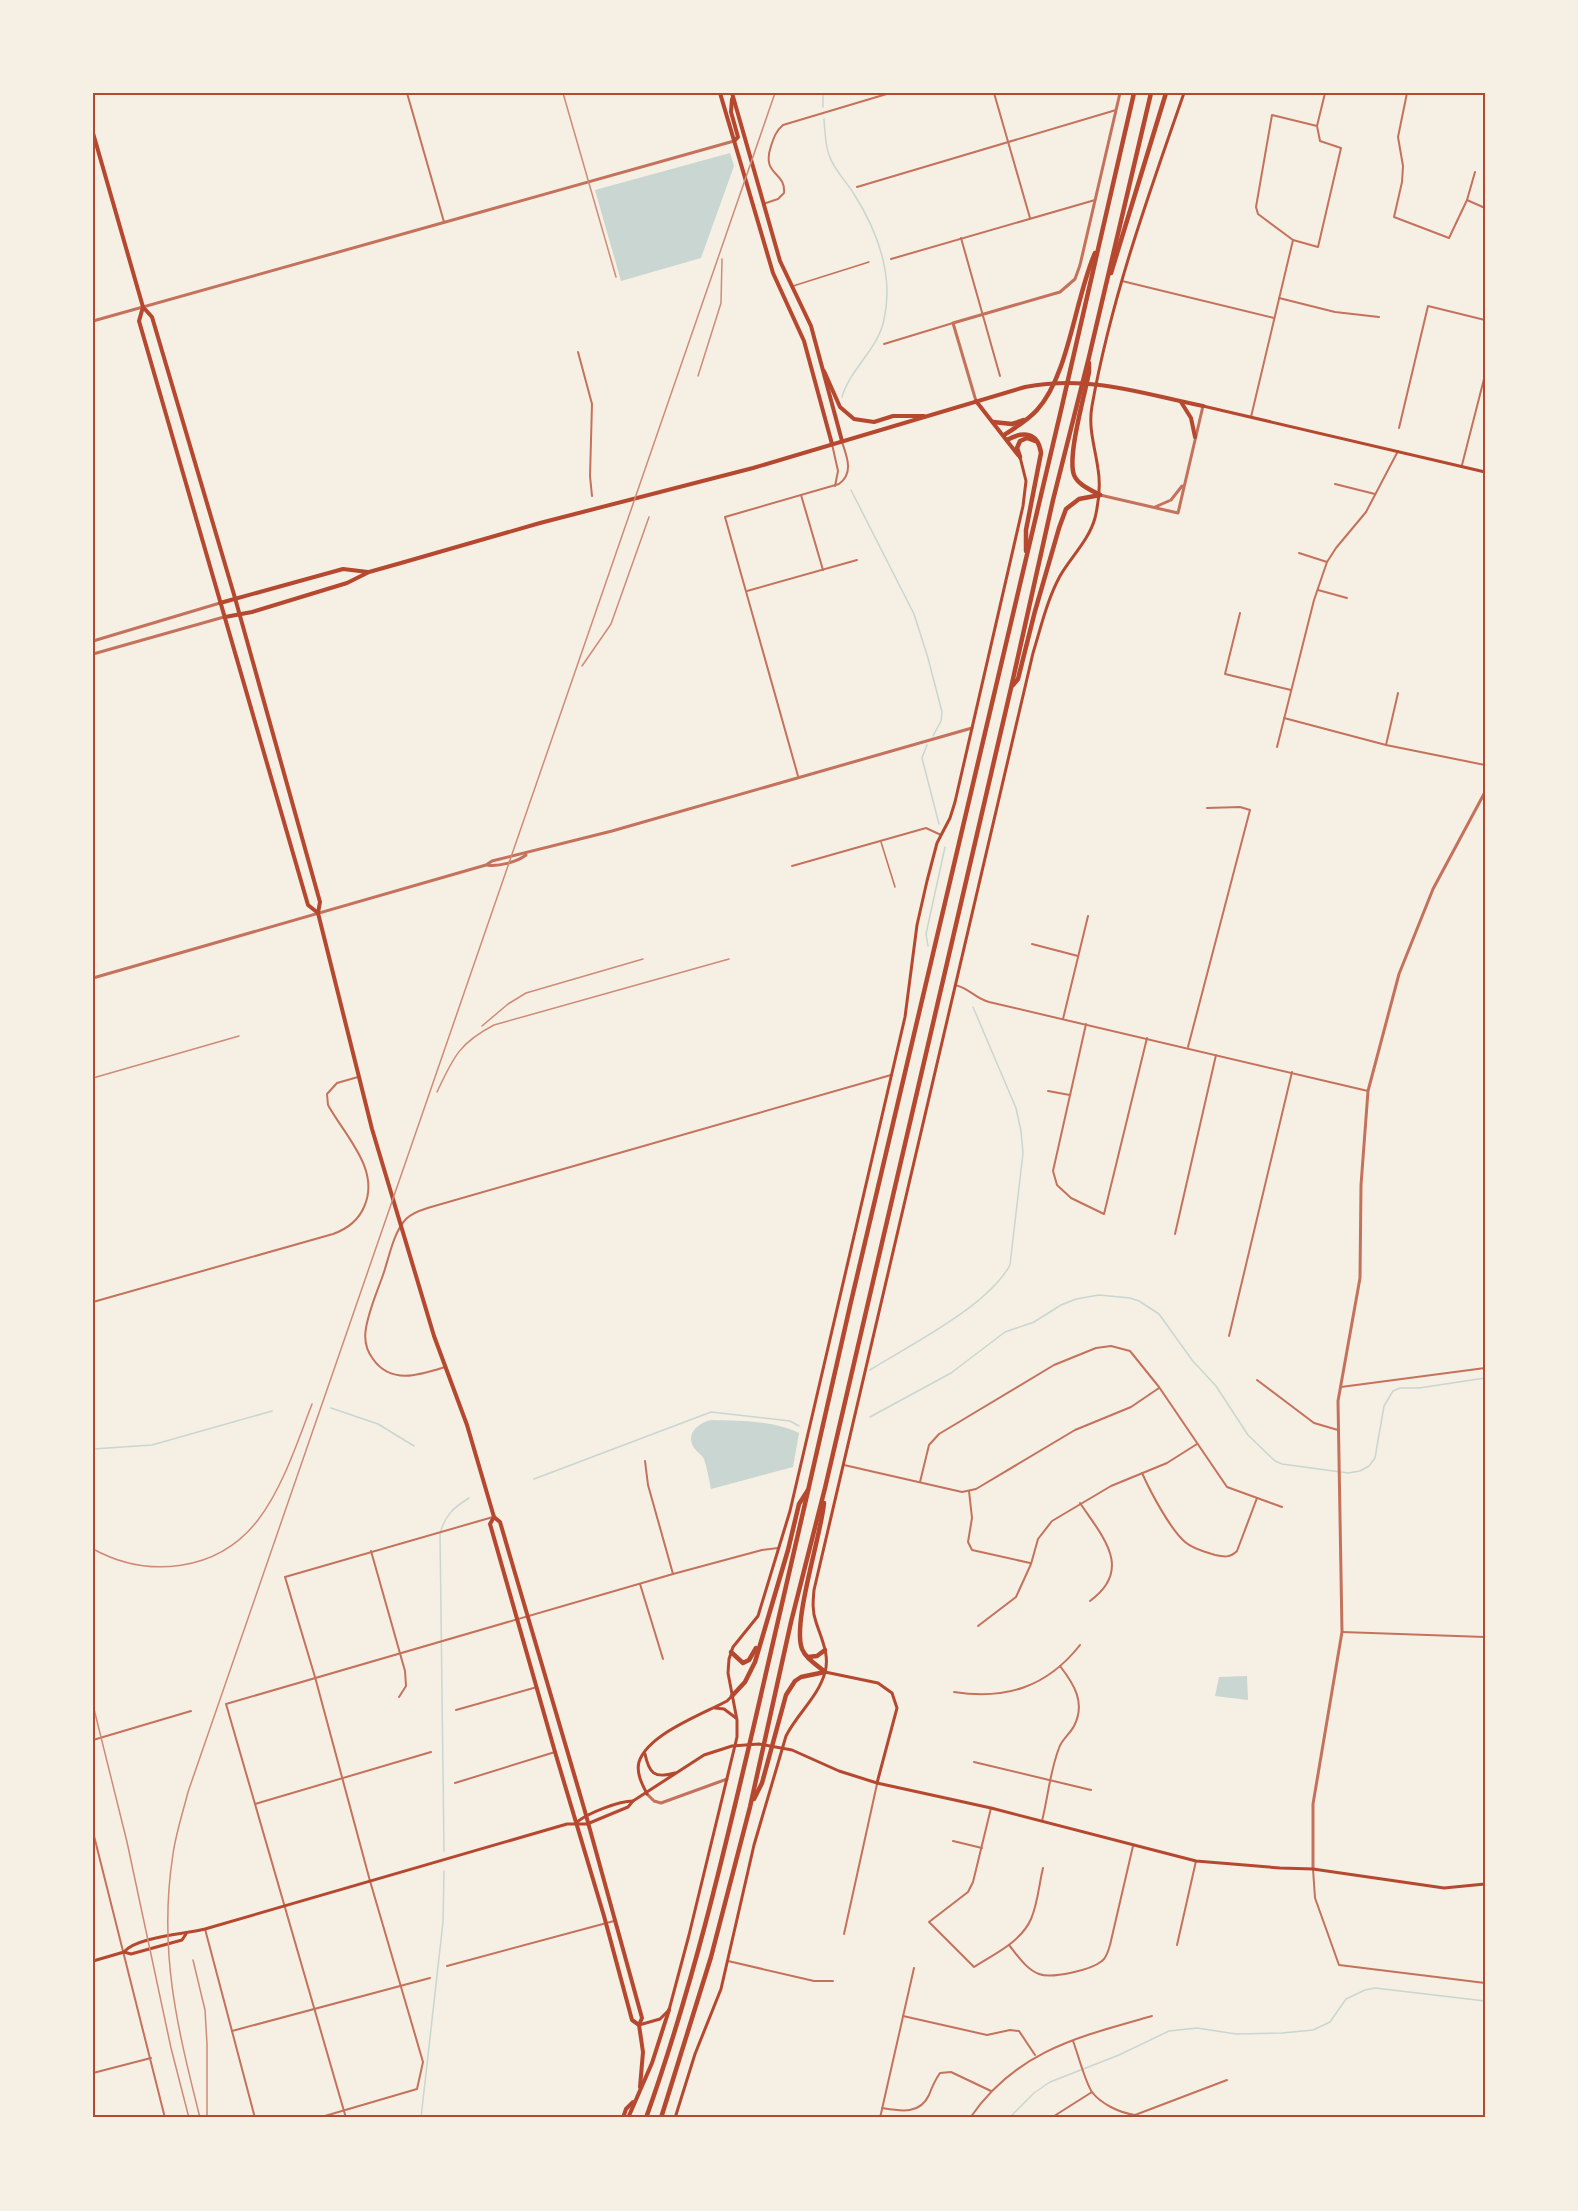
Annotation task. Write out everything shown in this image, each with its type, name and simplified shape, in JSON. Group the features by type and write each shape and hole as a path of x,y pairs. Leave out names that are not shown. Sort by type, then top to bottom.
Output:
{"highway":[{"path":"646,2118 681,2012 713,1901 1134,93"},
{"path":"661,2118 711,1957 750,1807 791,1622 825,1488 1053,500 1152,93"},
{"path":"1097,316 1166,93"},
{"path":"1005,437 1029,418 1050,392 1066,350 1087,271 1100,242"},
{"path":"1089,357 1089,372 1072,467 1077,481 1100,495"},
{"path":"993,422 1012,424 1029,418"},
{"path":"1005,437 1025,433 1031,435 1038,442 1041,453 1026,530 1026,559"},
{"path":"1020,457 1018,445 1023,439 1038,442"},
{"path":"1011,688 1018,679 1038,601 1066,510 1079,499 1100,495"},
{"path":"732,1696 745,1682 755,1662 799,1504 810,1486"},
{"path":"825,1488 822,1517 800,1630 802,1647 808,1657 825,1671"},
{"path":"731,1652 740,1662 746,1662 753,1655 760,1641"},
{"path":"808,1657 817,1656 825,1650"},
{"path":"750,1807 762,1783 786,1695 795,1681 801,1677 825,1671"}],"main road":[{"path":"720,93 773,273 804,341 832,444"},
{"path":"675,2118 695,2054 721,1989 754,1845 786,1736 813,1695 825,1671 825,1650 816,1622 813,1599 1033,653 1054,588 1091,527 1100,495 1098,465 1091,436 1091,408 1122,281 1184,93"},
{"path":"732,94 731,112 738,137 734,141"},
{"path":"732,94 780,261 811,326 842,441"},
{"path":"93,134 143,307 152,317 235,598 320,902 318,914 372,1129 445,1366 467,1425 494,1517 500,1522 642,2018 639,2025 643,2052 640,2087"},
{"path":"752,207 763,204"},
{"path":"143,307 139,321 220,603 308,905 318,914"},
{"path":"822,367 840,407 854,419 874,422 893,416 927,416"},
{"path":"225,617 239,615 347,583 369,572 540,523 688,484 1045,383 1107,384 1485,472"},
{"path":"628,2118 652,2063 689,1935 737,1737 737,1719 728,1666 731,1652 758,1616 804,1454 905,1017 917,925 934,850 950,818 955,802 1025,495 1025,472 1020,457 976,401"},
{"path":"1181,401 1191,418 1195,437"},
{"path":"220,603 343,568 369,572"},
{"path":"494,1517 490,1524 555,1752 606,1922 632,2020 639,2025"},
{"path":"825,1671 878,1683 892,1693 897,1708 877,1783"},
{"path":"647,1794 639,1773 639,1764 645,1752 663,1736 732,1696"},
{"path":"713,1708 729,1711 737,1719"},
{"path":"124,1952 128,1947 180,1932 186,1934 205,1929 576,1823 587,1824 628,1807 633,1801 704,1755 721,1749 759,1744 792,1750 839,1771 877,1783 991,1808 1196,1861 1312,1869 1444,1888 1485,1884"},
{"path":"645,1752 647,1765 652,1773 661,1776 677,1773"},
{"path":"576,1823 585,1815 625,1801 633,1801"},
{"path":"93,1961 124,1952 131,1954 182,1940 186,1934"},
{"path":"639,2025 660,2019 669,2010"},
{"path":"622,2118 626,2109 635,2100"}],"street":[{"path":"407,93 444,222"},
{"path":"763,204 778,199 784,193 783,182 768,163 768,156 777,130 783,125 890,93"},
{"path":"994,93 1030,218"},
{"path":"884,344 1064,289 1078,273 1120,93"},
{"path":"1317,126 1272,115 1256,207 1258,214 1293,240 1318,247 1341,148 1320,141 1317,126 1325,93"},
{"path":"1407,93 1398,137 1403,166 1402,183 1394,217 1449,238 1467,200 1475,172"},
{"path":"857,187 1116,110"},
{"path":"93,321 734,141"},
{"path":"891,259 1095,200"},
{"path":"1467,200 1485,208"},
{"path":"961,238 1000,376"},
{"path":"1251,417 1293,240"},
{"path":"1122,281 1274,318"},
{"path":"1279,298 1335,312 1379,317"},
{"path":"1399,428 1428,306 1485,320"},
{"path":"953,323 976,401"},
{"path":"579,352 592,404 590,476 592,496"},
{"path":"1462,465 1485,375"},
{"path":"1100,495 1178,513 1203,406"},
{"path":"798,776 726,517 835,486 846,479 849,472 842,441"},
{"path":"832,444 838,471 835,486"},
{"path":"1277,747 1317,590 1327,562 1366,512 1398,451"},
{"path":"1154,508 1171,500 1184,482"},
{"path":"1335,484 1376,494"},
{"path":"801,495 822,570"},
{"path":"1299,554 1327,562"},
{"path":"747,591 856,560"},
{"path":"1317,590 1347,598"},
{"path":"93,641 220,603"},
{"path":"1240,613 1225,674 1291,690"},
{"path":"93,652 225,617"},
{"path":"1386,745 1398,693"},
{"path":"1284,718 1386,745 1485,765"},
{"path":"93,978 486,865 508,856 527,854 759,790 798,776 972,729"},
{"path":"1485,792 1433,889 1403,963 1392,994 1368,1090 1361,1185 1360,1278 1341,1387 1338,1430 1342,1632 1313,1804 1312,1869 1315,1898 1339,1965 1485,1983"},
{"path":"1188,1047 1250,810 1240,807 1207,808"},
{"path":"792,866 926,828 940,835"},
{"path":"1063,1019 1088,916"},
{"path":"1032,944 1078,956"},
{"path":"955,985 968,988 978,998 988,1002 1368,1090"},
{"path":"1086,1024 1053,1171 1057,1185 1071,1198 1104,1214 1147,1038"},
{"path":"1175,1234 1216,1055"},
{"path":"1229,1336 1293,1072"},
{"path":"445,1366 414,1376 396,1375 378,1365 366,1346 367,1322 397,1235 405,1220 410,1216 431,1207 891,1075"},
{"path":"93,1302 333,1234 349,1226 365,1205 369,1180 364,1163 328,1105 327,1095 336,1083 358,1077"},
{"path":"1048,1090 1070,1095"},
{"path":"920,1482 930,1445 939,1434 1054,1365 1096,1348 1112,1346 1130,1351 1159,1388 1227,1487 1282,1507"},
{"path":"1341,1387 1485,1368"},
{"path":"1257,1380 1314,1423 1338,1430"},
{"path":"844,1465 962,1492 969,1491 1083,1425 1140,1402 1159,1388"},
{"path":"978,1626 1016,1597 1031,1564 1038,1539 1052,1521 1111,1486 1167,1463 1197,1444"},
{"path":"645,1461 648,1485 674,1574"},
{"path":"1142,1473 1149,1488 1185,1543 1195,1549 1222,1556 1230,1556 1237,1551 1257,1497"},
{"path":"969,1491 972,1518 968,1542 972,1550 1031,1564"},
{"path":"1080,1503 1106,1541 1112,1558 1112,1572 1109,1579 1101,1592 1090,1601"},
{"path":"318,2118 417,2089 423,2062 285,1577 494,1517"},
{"path":"346,2118 226,1704 674,1574 762,1550 779,1548"},
{"path":"371,1551 407,1678 406,1686 399,1697"},
{"path":"640,1584 663,1659"},
{"path":"1342,1632 1485,1636"},
{"path":"954,1692 992,1695 1007,1693 1046,1677 1080,1645"},
{"path":"1042,1821 1058,1750 1063,1738 1074,1726 1078,1714 1079,1699 1074,1684 1060,1666"},
{"path":"456,1710 537,1687"},
{"path":"93,1740 191,1711"},
{"path":"255,1804 431,1752"},
{"path":"454,1783 555,1752"},
{"path":"974,1762 1091,1790"},
{"path":"647,1794 654,1801 661,1803 727,1779"},
{"path":"844,1934 877,1783"},
{"path":"991,1808 973,1882 968,1892 929,1922 974,1967 1009,1945 1025,1929 1032,1918 1043,1868"},
{"path":"93,1832 165,2118"},
{"path":"953,1841 982,1848"},
{"path":"1009,1945 1025,1965 1041,1975 1062,1975 1100,1963 1107,1955 1110,1945 1133,1845"},
{"path":"93,1852 98,1850"},
{"path":"1177,1945 1196,1861"},
{"path":"447,1966 614,1921"},
{"path":"205,1929 255,2118"},
{"path":"728,1961 814,1981 833,1981"},
{"path":"880,2118 914,1968"},
{"path":"232,2031 430,1978"},
{"path":"903,2016 987,2035 1010,2030 1019,2031 1035,2056"},
{"path":"970,2118 991,2091 1035,2056 1095,2033 1152,2016"},
{"path":"1073,2041 1092,2092 1129,2116 1227,2080"},
{"path":"93,2073 151,2058"},
{"path":"882,2108 901,2112 920,2107 926,2102 940,2073 951,2072 991,2091"},
{"path":"1051,2118 1092,2092"}],"lane":[{"path":"792,286 869,262"},
{"path":"881,841 895,887"}],"shaded area":[{"path":"730,153 734,166 701,258 621,281 595,190"},
{"path":"711,1420 767,1423 799,1433 793,1467 711,1489 704,1459 694,1448 691,1438 698,1426"},
{"path":"1247,1676 1248,1700 1215,1696 1219,1677"}],"waterway":[{"path":"823,93 823,107"},
{"path":"824,119 829,155 870,223 882,254 887,287 887,303 881,330 851,377 842,397"},
{"path":"851,490 914,614 942,712 941,721 933,736"},
{"path":"927,745 922,758 939,824"},
{"path":"928,946 926,934 945,847"},
{"path":"870,1370 967,1310 999,1280 1010,1265 1023,1153 1021,1131 1016,1108 973,1007"},
{"path":"870,1417 951,1373 1005,1332 1034,1322 1061,1305 1076,1299 1099,1295 1130,1298 1159,1314 1192,1360 1216,1386 1248,1435 1275,1461 1282,1464 1348,1473 1360,1471 1369,1466 1375,1458 1384,1406 1393,1391 1400,1388 1419,1388 1485,1378"},
{"path":"331,1408 378,1424 414,1446"},
{"path":"93,1449 152,1445 272,1411"},
{"path":"534,1479 711,1412 790,1421 799,1426"},
{"path":"444,1851 440,1534 450,1513 469,1498"},
{"path":"421,2118 443,1922 444,1871"},
{"path":"1009,2118 1034,2093 1050,2082 1119,2055 1169,2031 1197,2028 1236,2034 1313,2030 1330,2022 1346,1999 1375,1988 1485,2001"}],"railway":[{"path":"563,93 616,277"},
{"path":"200,2118 177,2019 169,1955 169,1889 173,1854 188,1792 775,93"},
{"path":"698,376 721,303 722,259"},
{"path":"582,666 611,624 649,517"},
{"path":"482,1026 508,1004 526,993 643,959"},
{"path":"437,1092 458,1052 473,1038 494,1025 729,959"},
{"path":"93,1078 239,1036"},
{"path":"93,1549 114,1559 159,1567 203,1560 223,1551 242,1537 267,1507 289,1464 312,1404"},
{"path":"93,1705 127,1842 171,2048 189,2118"},
{"path":"193,1960 205,2010 207,2118"}]}
